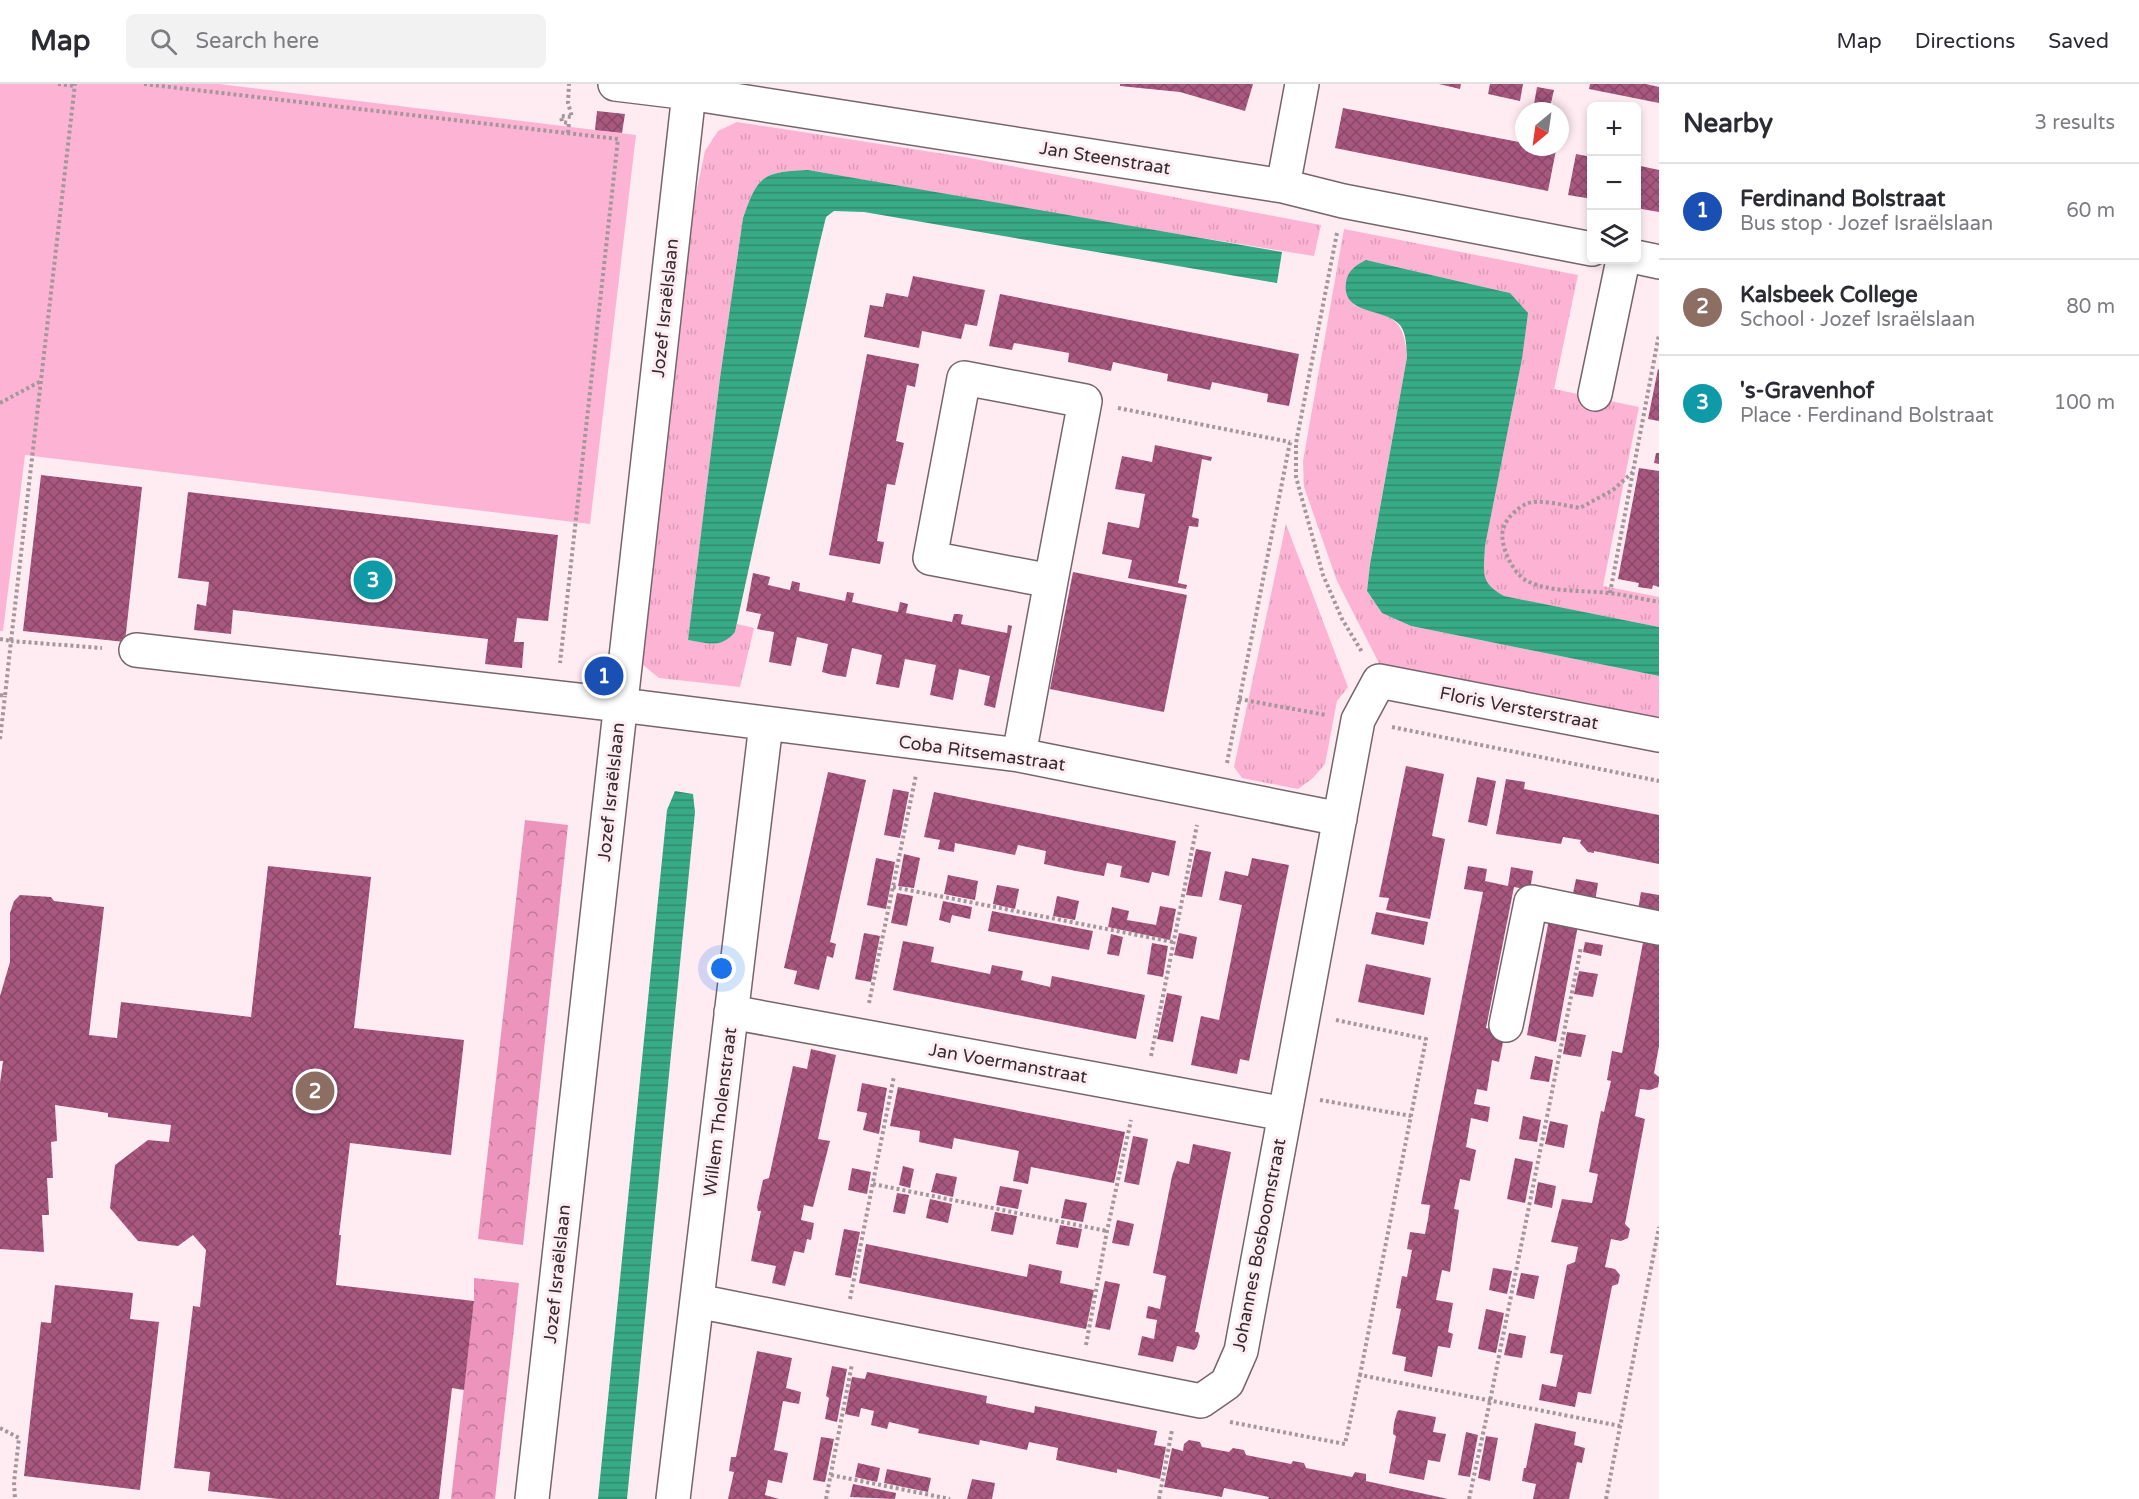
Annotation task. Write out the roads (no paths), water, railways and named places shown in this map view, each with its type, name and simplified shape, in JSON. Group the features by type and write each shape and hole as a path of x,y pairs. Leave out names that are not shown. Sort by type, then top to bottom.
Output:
{"street":[{"name":"Jan Steenstraat","path":"615,84 690,88 1283,186 1343,201 1587,248"},
{"path":"1283,186 1302,84"},
{"name":"Jozef Israëlslaan","path":"532,1499 690,88"},
{"path":"1641,258 1659,262"},
{"path":"1595,394 1622,264"},
{"path":"1019,755 1085,401 964,378 930,558 1051,581"},
{"name":"Coba Ritsemastraat","path":"136,650 621,705 1019,755 1340,819"},
{"name":"Johannes Bosboomstraat","path":"697,1301 1201,1401 1227,1383 1241,1351 1358,720 1379,681"},
{"name":"Floris Versterstraat","path":"1379,681 1659,735"},
{"name":"Willem Tholenstraat","path":"673,1499 766,724"},
{"path":"1506,1025 1531,902 1659,928"},
{"name":"Jan Voermanstraat","path":"731,1012 1142,1088 1287,1104"}],"place":[{"name":"'s-Gravenhof","path":"373,580"},
{"name":"Ferdinand Bolstraat","path":"604,676"},
{"name":"Kalsbeek College","path":"315,1091"}]}
